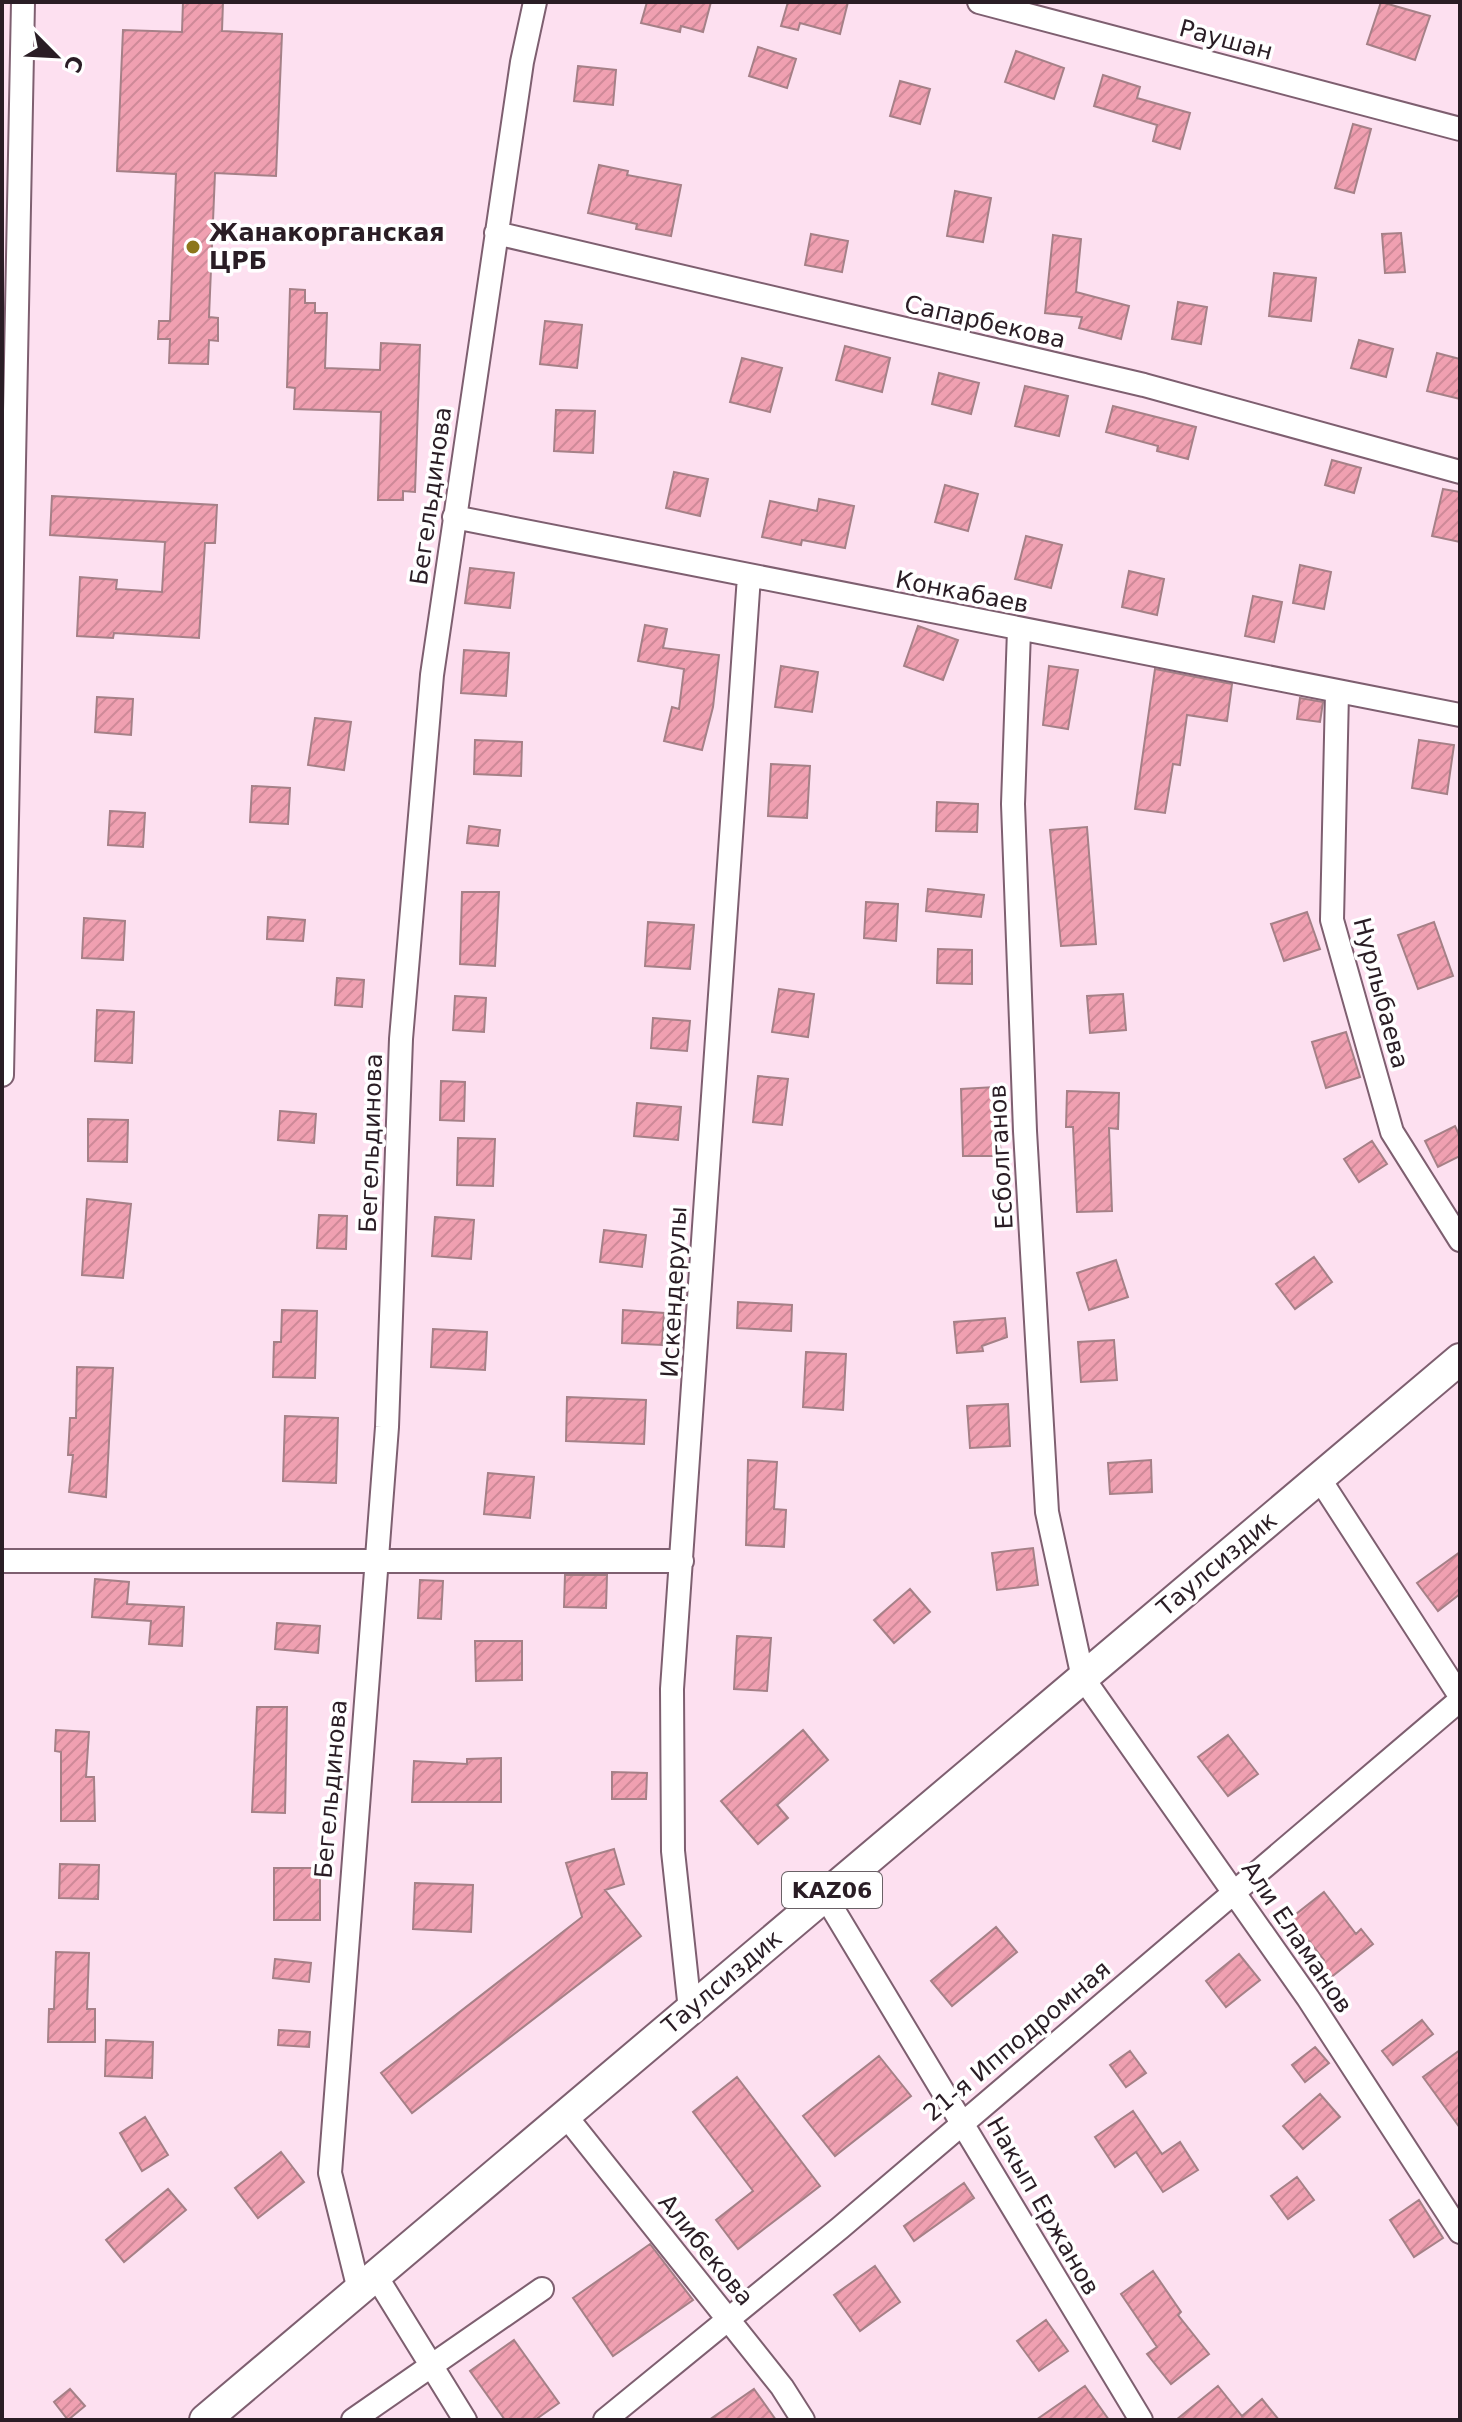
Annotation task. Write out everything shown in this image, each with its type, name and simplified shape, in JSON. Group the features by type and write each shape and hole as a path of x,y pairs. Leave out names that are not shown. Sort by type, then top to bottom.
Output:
{"main road":[{"name":"Таулсиздик","path":"205,2420 1460,1359"}],"street":[{"path":"2,1075 23,2"},
{"name":"Бегельдинова","path":"465,2420 431,2365 367,2283 330,2173 387,1427 401,1039 432,675 522,62 535,2"},
{"name":"Раушан","path":"979,2 1460,129"},
{"name":"Сапарбекова","path":"496,233 1144,385 1460,472"},
{"name":"Конкабаев","path":"454,517 1460,715"},
{"name":"Искендерулы","path":"690,2010 673,1851 672,1689 749,576"},
{"name":"Есболганов","path":"1019,630 1014,820 1025,1131 1045,1481 1047,1512 1083,1678"},
{"name":"Нурлыбаева","path":"1337,692 1332,920 1392,1132 1460,1240"},
{"path":"1319,1478 1460,1698"},
{"path":"2,1561 682,1561"},
{"name":"Али Еламанов","path":"1083,1678 1234,1890 1460,2232"},
{"name":"21-я Ипподромная","path":"605,2420 1460,1698"},
{"name":"Накып Ержанов","path":"825,1896 1141,2420"},
{"name":"Алибекова","path":"565,2115 728,2319 803,2420"},
{"path":"353,2420 542,2289"}],"building":[{"name":"Жанакорганская ЦРБ","path":"183,2 223,2 222,31 282,34 276,176 215,173 209,317 218,318 218,341 209,340 208,364 169,363 170,339 158,339 159,321 170,321 176,174 117,171 123,30 182,32"},
{"path":"647,2 711,2 703,32 681,26 680,32 641,23"},
{"path":"788,2 848,2 840,34 800,23 798,30 781,26"},
{"path":"1381,2 1430,16 1415,60 1367,44"},
{"path":"758,47 796,59 787,88 749,76"},
{"path":"1016,51 1064,68 1054,99 1005,82"},
{"path":"578,66 616,70 613,105 574,101"},
{"path":"1103,75 1140,87 1137,98 1190,113 1180,149 1153,141 1157,125 1094,106"},
{"path":"900,81 930,89 920,124 890,116"},
{"path":"1353,124 1371,129 1354,193 1335,188"},
{"path":"599,165 628,171 627,175 681,185 671,236 636,229 637,224 588,213"},
{"path":"955,191 991,198 983,242 947,236"},
{"path":"1401,233 1405,272 1385,273 1382,234"},
{"path":"811,234 848,241 842,272 805,265"},
{"path":"1053,235 1081,239 1076,292 1129,306 1121,339 1079,328 1082,317 1045,313"},
{"path":"1274,273 1316,278 1311,321 1269,316"},
{"path":"290,289 305,290 305,303 315,303 315,313 327,313 325,368 380,370 381,343 420,345 415,492 403,491 403,500 378,500 381,412 294,409 295,388 287,387"},
{"path":"1178,302 1207,307 1201,344 1172,339"},
{"path":"545,321 582,325 577,368 540,364"},
{"path":"1359,340 1393,349 1386,377 1351,368"},
{"path":"845,346 890,358 882,392 836,380"},
{"path":"1437,353 1460,359 1460,399 1427,391"},
{"path":"742,358 782,368 770,412 730,402"},
{"path":"939,373 979,383 971,414 932,404"},
{"path":"1025,386 1068,396 1059,436 1015,426"},
{"path":"1113,406 1196,427 1188,459 1157,451 1158,446 1106,432"},
{"path":"556,410 595,411 593,453 554,451"},
{"path":"1332,460 1361,468 1354,493 1325,485"},
{"path":"674,472 708,479 700,516 666,508"},
{"path":"945,485 978,494 968,531 935,522"},
{"path":"1443,489 1460,492 1460,542 1432,536"},
{"path":"52,496 217,505 215,543 205,543 199,638 114,633 113,638 77,636 80,577 117,580 116,589 162,592 165,542 50,535"},
{"path":"819,499 854,506 845,548 802,540 801,545 762,537 770,501 817,511"},
{"path":"1026,536 1062,545 1051,588 1015,579"},
{"path":"1300,565 1331,572 1324,609 1293,603"},
{"path":"470,568 514,573 510,608 465,603"},
{"path":"1129,571 1164,579 1157,615 1122,607"},
{"path":"1253,596 1282,602 1274,642 1245,636"},
{"path":"645,625 667,629 663,648 719,655 713,707 702,750 664,741 672,707 679,709 684,669 638,661"},
{"path":"918,626 958,640 943,680 904,666"},
{"path":"464,650 509,653 506,696 461,693"},
{"path":"781,666 818,672 812,712 775,707"},
{"path":"1049,666 1078,670 1068,729 1043,725"},
{"path":"1155,669 1232,684 1227,721 1187,715 1180,765 1173,764 1165,813 1135,809"},
{"path":"97,697 133,699 131,735 95,732"},
{"path":"1300,698 1323,702 1320,722 1297,719"},
{"path":"315,718 351,722 344,770 308,765"},
{"path":"475,740 522,742 521,776 474,774"},
{"path":"1419,740 1454,745 1447,794 1412,788"},
{"path":"771,764 810,766 807,818 768,816"},
{"path":"252,786 290,788 288,824 250,822"},
{"path":"937,802 978,804 977,832 936,831"},
{"path":"110,811 145,813 143,847 108,845"},
{"path":"469,826 500,830 498,846 467,843"},
{"path":"1087,827 1096,944 1061,946 1050,830"},
{"path":"928,889 984,895 981,917 926,911"},
{"path":"462,892 499,892 495,966 460,964"},
{"path":"866,902 898,904 896,941 864,938"},
{"path":"1307,912 1320,949 1284,961 1271,924"},
{"path":"268,917 305,920 303,941 267,939"},
{"path":"84,918 125,921 123,960 82,958"},
{"path":"648,922 694,925 690,969 645,966"},
{"path":"1434,922 1453,976 1418,989 1398,935"},
{"path":"938,949 972,950 972,984 937,983"},
{"path":"337,978 364,980 362,1007 335,1005"},
{"path":"779,989 814,994 808,1037 772,1032"},
{"path":"1123,994 1126,1030 1090,1033 1087,996"},
{"path":"455,996 486,998 484,1032 453,1030"},
{"path":"97,1010 134,1012 132,1063 95,1061"},
{"path":"653,1018 690,1021 687,1051 651,1048"},
{"path":"1346,1032 1360,1077 1326,1088 1312,1042"},
{"path":"758,1076 788,1079 782,1125 753,1122"},
{"path":"441,1081 465,1082 464,1121 440,1120"},
{"path":"995,1087 1001,1156 963,1156 961,1089"},
{"path":"1067,1091 1119,1093 1118,1129 1109,1128 1112,1211 1077,1212 1073,1127 1066,1127"},
{"path":"637,1103 681,1107 678,1140 634,1136"},
{"path":"280,1111 316,1114 314,1143 278,1140"},
{"path":"88,1119 128,1120 127,1162 88,1161"},
{"path":"1455,1126 1460,1137 1460,1156 1438,1167 1425,1141"},
{"path":"458,1138 495,1139 493,1186 457,1185"},
{"path":"1372,1141 1387,1164 1359,1182 1344,1159"},
{"path":"87,1199 131,1204 123,1278 82,1275"},
{"path":"319,1215 347,1216 346,1249 317,1248"},
{"path":"435,1217 474,1220 471,1259 432,1256"},
{"path":"604,1230 646,1235 642,1267 600,1262"},
{"path":"1314,1257 1332,1282 1295,1309 1276,1284"},
{"path":"1116,1260 1128,1297 1089,1310 1077,1273"},
{"path":"738,1302 792,1305 791,1331 737,1328"},
{"path":"282,1310 317,1311 315,1378 273,1377 274,1342 281,1342"},
{"path":"623,1310 664,1313 662,1345 622,1343"},
{"path":"1005,1318 1007,1337 982,1346 983,1351 957,1353 954,1322"},
{"path":"433,1329 487,1332 485,1370 431,1367"},
{"path":"1114,1340 1117,1380 1081,1382 1078,1342"},
{"path":"806,1352 846,1354 843,1410 803,1407"},
{"path":"77,1367 113,1368 106,1497 69,1492 73,1455 68,1455 70,1418 76,1418"},
{"path":"567,1397 646,1400 644,1444 566,1441"},
{"path":"1008,1404 1010,1446 970,1448 967,1406"},
{"path":"285,1416 338,1418 336,1483 283,1481"},
{"path":"748,1460 777,1462 774,1509 786,1510 784,1547 746,1545"},
{"path":"1151,1460 1152,1492 1110,1494 1108,1463"},
{"path":"488,1473 534,1477 530,1518 484,1514"},
{"path":"1033,1548 1038,1585 997,1590 992,1553"},
{"path":"1460,1552 1460,1594 1438,1611 1417,1583"},
{"path":"565,1575 607,1575 606,1608 564,1607"},
{"path":"95,1579 129,1582 127,1604 184,1607 182,1646 149,1644 151,1621 92,1617"},
{"path":"420,1580 443,1581 441,1619 418,1618"},
{"path":"910,1589 930,1612 894,1643 874,1620"},
{"path":"277,1623 320,1626 318,1653 275,1649"},
{"path":"737,1636 771,1638 767,1691 734,1689"},
{"path":"475,1641 522,1641 522,1680 476,1681"},
{"path":"257,1707 287,1707 285,1813 252,1812"},
{"path":"56,1730 89,1732 86,1777 94,1777 95,1821 61,1821 61,1752 55,1751"},
{"path":"803,1730 828,1760 777,1805 788,1818 758,1844 721,1801"},
{"path":"1228,1735 1258,1774 1228,1796 1198,1757"},
{"path":"501,1758 501,1802 412,1802 414,1761 467,1764 467,1759"},
{"path":"612,1772 647,1773 646,1799 612,1799"},
{"path":"614,1849 624,1884 605,1890 641,1936 412,2113 381,2073 582,1917 566,1863"},
{"path":"60,1864 99,1865 98,1899 59,1898"},
{"path":"274,1868 320,1868 320,1920 274,1920"},
{"path":"415,1883 473,1885 471,1932 413,1929"},
{"path":"1324,1892 1356,1934 1361,1929 1373,1944 1330,1978 1319,1964 1324,1960 1291,1918"},
{"path":"996,1927 1017,1952 952,2006 931,1981"},
{"path":"56,1952 89,1953 87,2009 95,2009 95,2042 48,2042 49,2009 54,2009"},
{"path":"1239,1954 1260,1980 1226,2007 1206,1981"},
{"path":"275,1959 311,1963 309,1982 273,1978"},
{"path":"1422,2020 1433,2034 1393,2065 1382,2051"},
{"path":"279,2030 310,2032 309,2047 278,2045"},
{"path":"106,2040 153,2042 152,2078 105,2076"},
{"path":"1315,2047 1329,2063 1305,2082 1292,2065"},
{"path":"1460,2050 1460,2128 1423,2077"},
{"path":"1130,2051 1146,2073 1126,2087 1110,2065"},
{"path":"879,2056 911,2096 835,2156 803,2116"},
{"path":"737,2077 820,2186 738,2249 716,2220 753,2191 693,2112"},
{"path":"1320,2094 1340,2117 1303,2149 1283,2126"},
{"path":"1133,2111 1162,2154 1180,2142 1198,2170 1163,2192 1136,2152 1115,2167 1095,2137"},
{"path":"145,2117 168,2155 142,2171 120,2133"},
{"path":"281,2152 304,2182 258,2218 235,2188"},
{"path":"1297,2177 1314,2200 1288,2219 1271,2196"},
{"path":"964,2183 974,2198 914,2241 904,2226"},
{"path":"168,2189 186,2210 124,2262 106,2240"},
{"path":"1419,2200 1443,2238 1414,2257 1390,2220"},
{"path":"650,2244 693,2300 613,2356 573,2298"},
{"path":"875,2266 900,2302 860,2331 834,2295"},
{"path":"1153,2271 1181,2312 1178,2315 1209,2354 1171,2384 1147,2354 1157,2347 1121,2294"},
{"path":"1046,2320 1068,2351 1039,2371 1017,2341"},
{"path":"514,2340 559,2403 535,2420 505,2420 470,2371"},
{"path":"1085,2386 1109,2420 1036,2420"},
{"path":"1218,2386 1242,2416 1262,2399 1279,2420 1176,2420"},
{"path":"70,2389 85,2406 68,2420 54,2402"},
{"path":"754,2389 776,2420 709,2420"}],"place":[{"name":"Жанакорганская ЦРБ","path":"193,247"}]}
